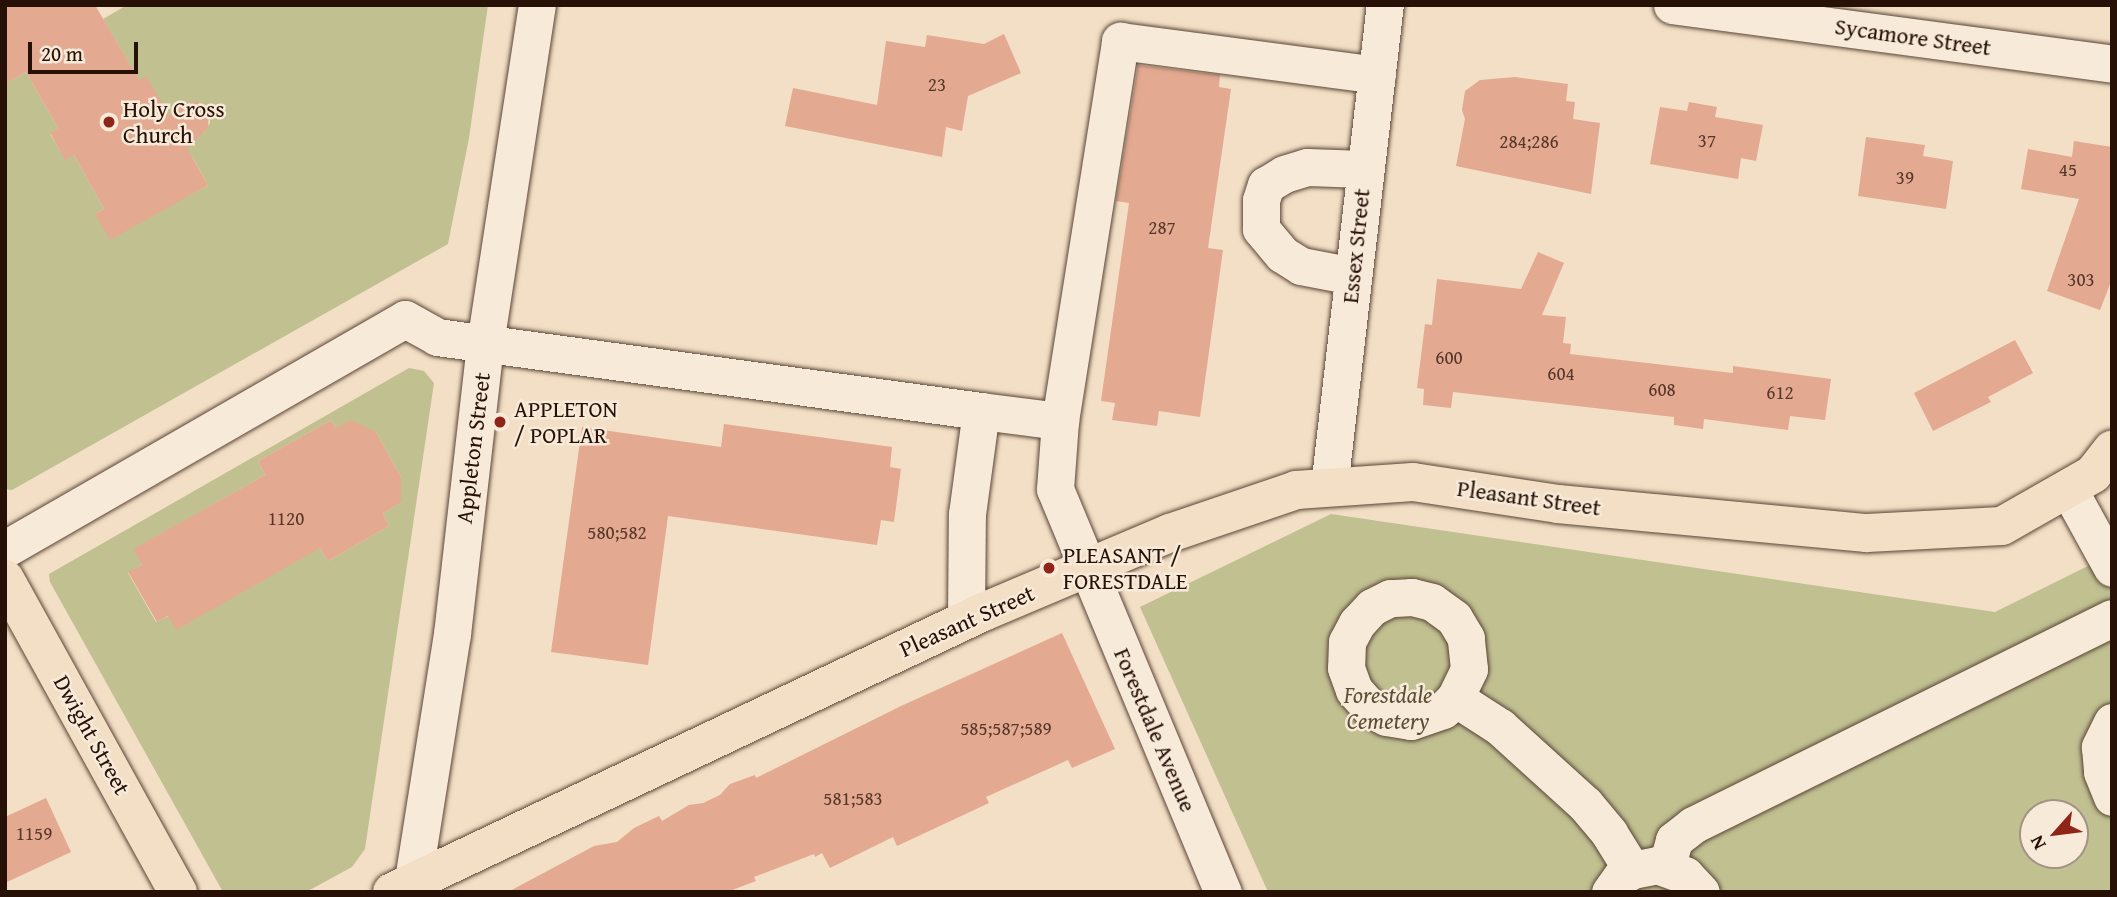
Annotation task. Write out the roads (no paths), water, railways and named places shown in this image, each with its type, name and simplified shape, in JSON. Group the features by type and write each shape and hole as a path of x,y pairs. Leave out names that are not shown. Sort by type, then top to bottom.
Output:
{"main road":[{"name":"Pleasant Street","path":"406,888 966,619 1171,533 1296,490 1413,482 1558,505 1867,533 2001,526 2093,474 2112,450"},
{"name":"Dwight Street","path":"5,579 178,892"}],"street":[{"name":"Appleton Street","path":"406,888 452,634 485,344 537,5"},
{"name":"Essex Street","path":"1329,488 1385,5"},
{"name":"Sycamore Street","path":"1672,5 2112,64"},
{"name":"Forestdale Avenue","path":"1223,892 1086,569 1055,488 1060,421 1120,41 1377,75"},
{"path":"1353,276 1301,266 1282,254 1261,229 1261,200 1266,184 1284,174 1307,167 1364,169"},
{"path":"5,549 405,319 437,337 1060,421"},
{"path":"966,619 967,514 981,411"},
{"path":"2068,488 2112,568"},
{"path":"1637,876 1674,839 1693,825 2112,618"},
{"path":"1455,698 1500,727 1585,804 1609,833 1637,876"},
{"path":"2112,722 2100,747 2102,772 2112,797"},
{"path":"1637,876 1685,875 1701,892"}],"place":[{"name":"Holy Cross Church","path":"109,122"},
{"name":"APPLETON / POPLAR","path":"500,422"},
{"name":"PLEASANT / FORESTDALE","path":"1049,568"}],"park label":[{"name":"Forestdale Cemetery","path":"1388,708"}]}
